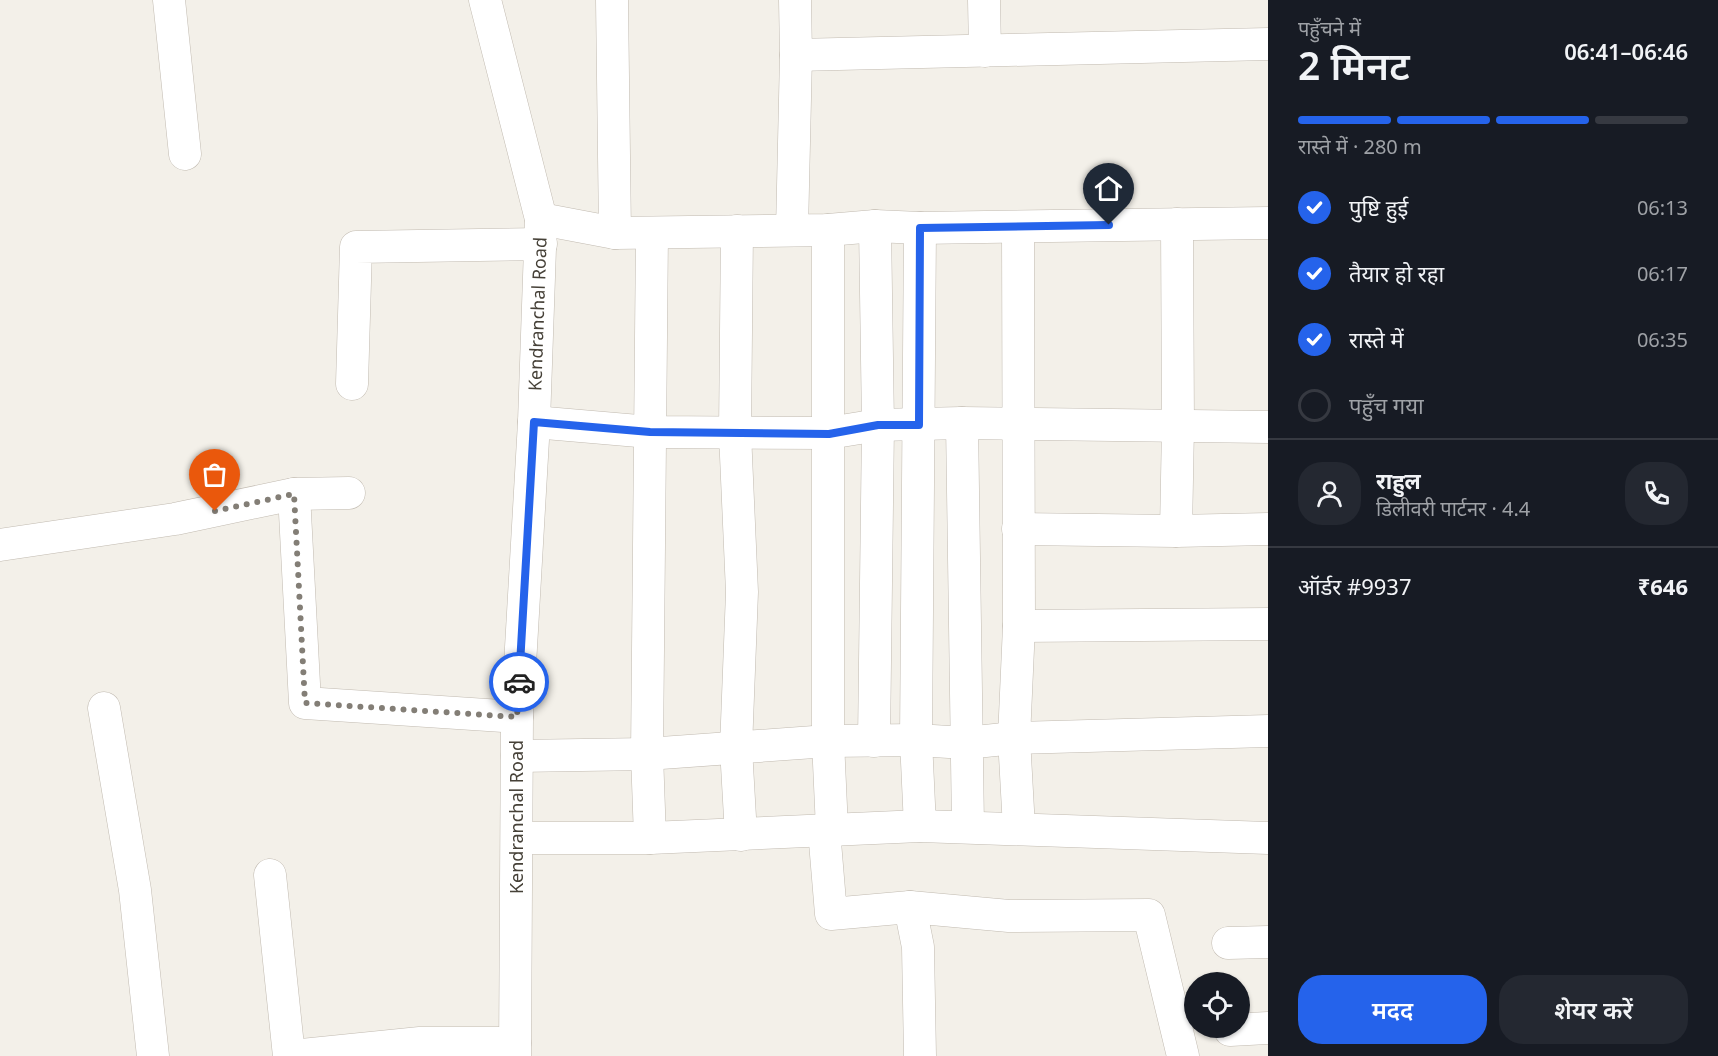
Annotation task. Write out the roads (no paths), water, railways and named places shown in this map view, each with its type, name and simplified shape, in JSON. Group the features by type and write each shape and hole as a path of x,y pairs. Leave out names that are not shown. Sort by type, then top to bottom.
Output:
{"street":[{"path":"169,0 185,154"},
{"name":"Kendranchal Road","path":"485,0 541,231 534,422 517,717 515,1050"},
{"path":"612,0 615,233"},
{"path":"792,230 795,0"},
{"path":"984,0 985,51"},
{"path":"796,55 1268,44"},
{"name":"Kendranchal Road","path":"541,231 652,233 828,230 875,226 920,228 1268,223"},
{"path":"1176,531 1177,224"},
{"path":"874,741 878,425 875,226"},
{"path":"1018,227 1019,626 1014,738 1019,828"},
{"path":"920,228 916,740 921,826"},
{"path":"828,230 828,830 831,914 910,908 1009,916 1149,915 1183,1056"},
{"path":"352,384 356,247 541,231"},
{"path":"737,231 735,432 742,592 736,748 741,835"},
{"path":"650,838 647,754 652,233"},
{"path":"534,422 650,432 829,434 878,425 962,423 1268,427"},
{"path":"962,423 968,827"},
{"path":"0,545 175,519 294,494 350,493"},
{"path":"294,494 305,703 517,717"},
{"path":"1018,529 1176,531 1268,529"},
{"path":"1019,626 1268,624"},
{"path":"104,708 135,890 153,1056"},
{"path":"517,756 647,754 828,741 966,742 1014,738 1268,731"},
{"path":"518,838 650,838 921,826 1268,838"},
{"path":"270,875 291,1056 420,1042 515,1050"},
{"path":"910,908 918,947 920,1056"},
{"path":"1228,943 1268,942"},
{"path":"1250,1029 1268,1028"}]}
